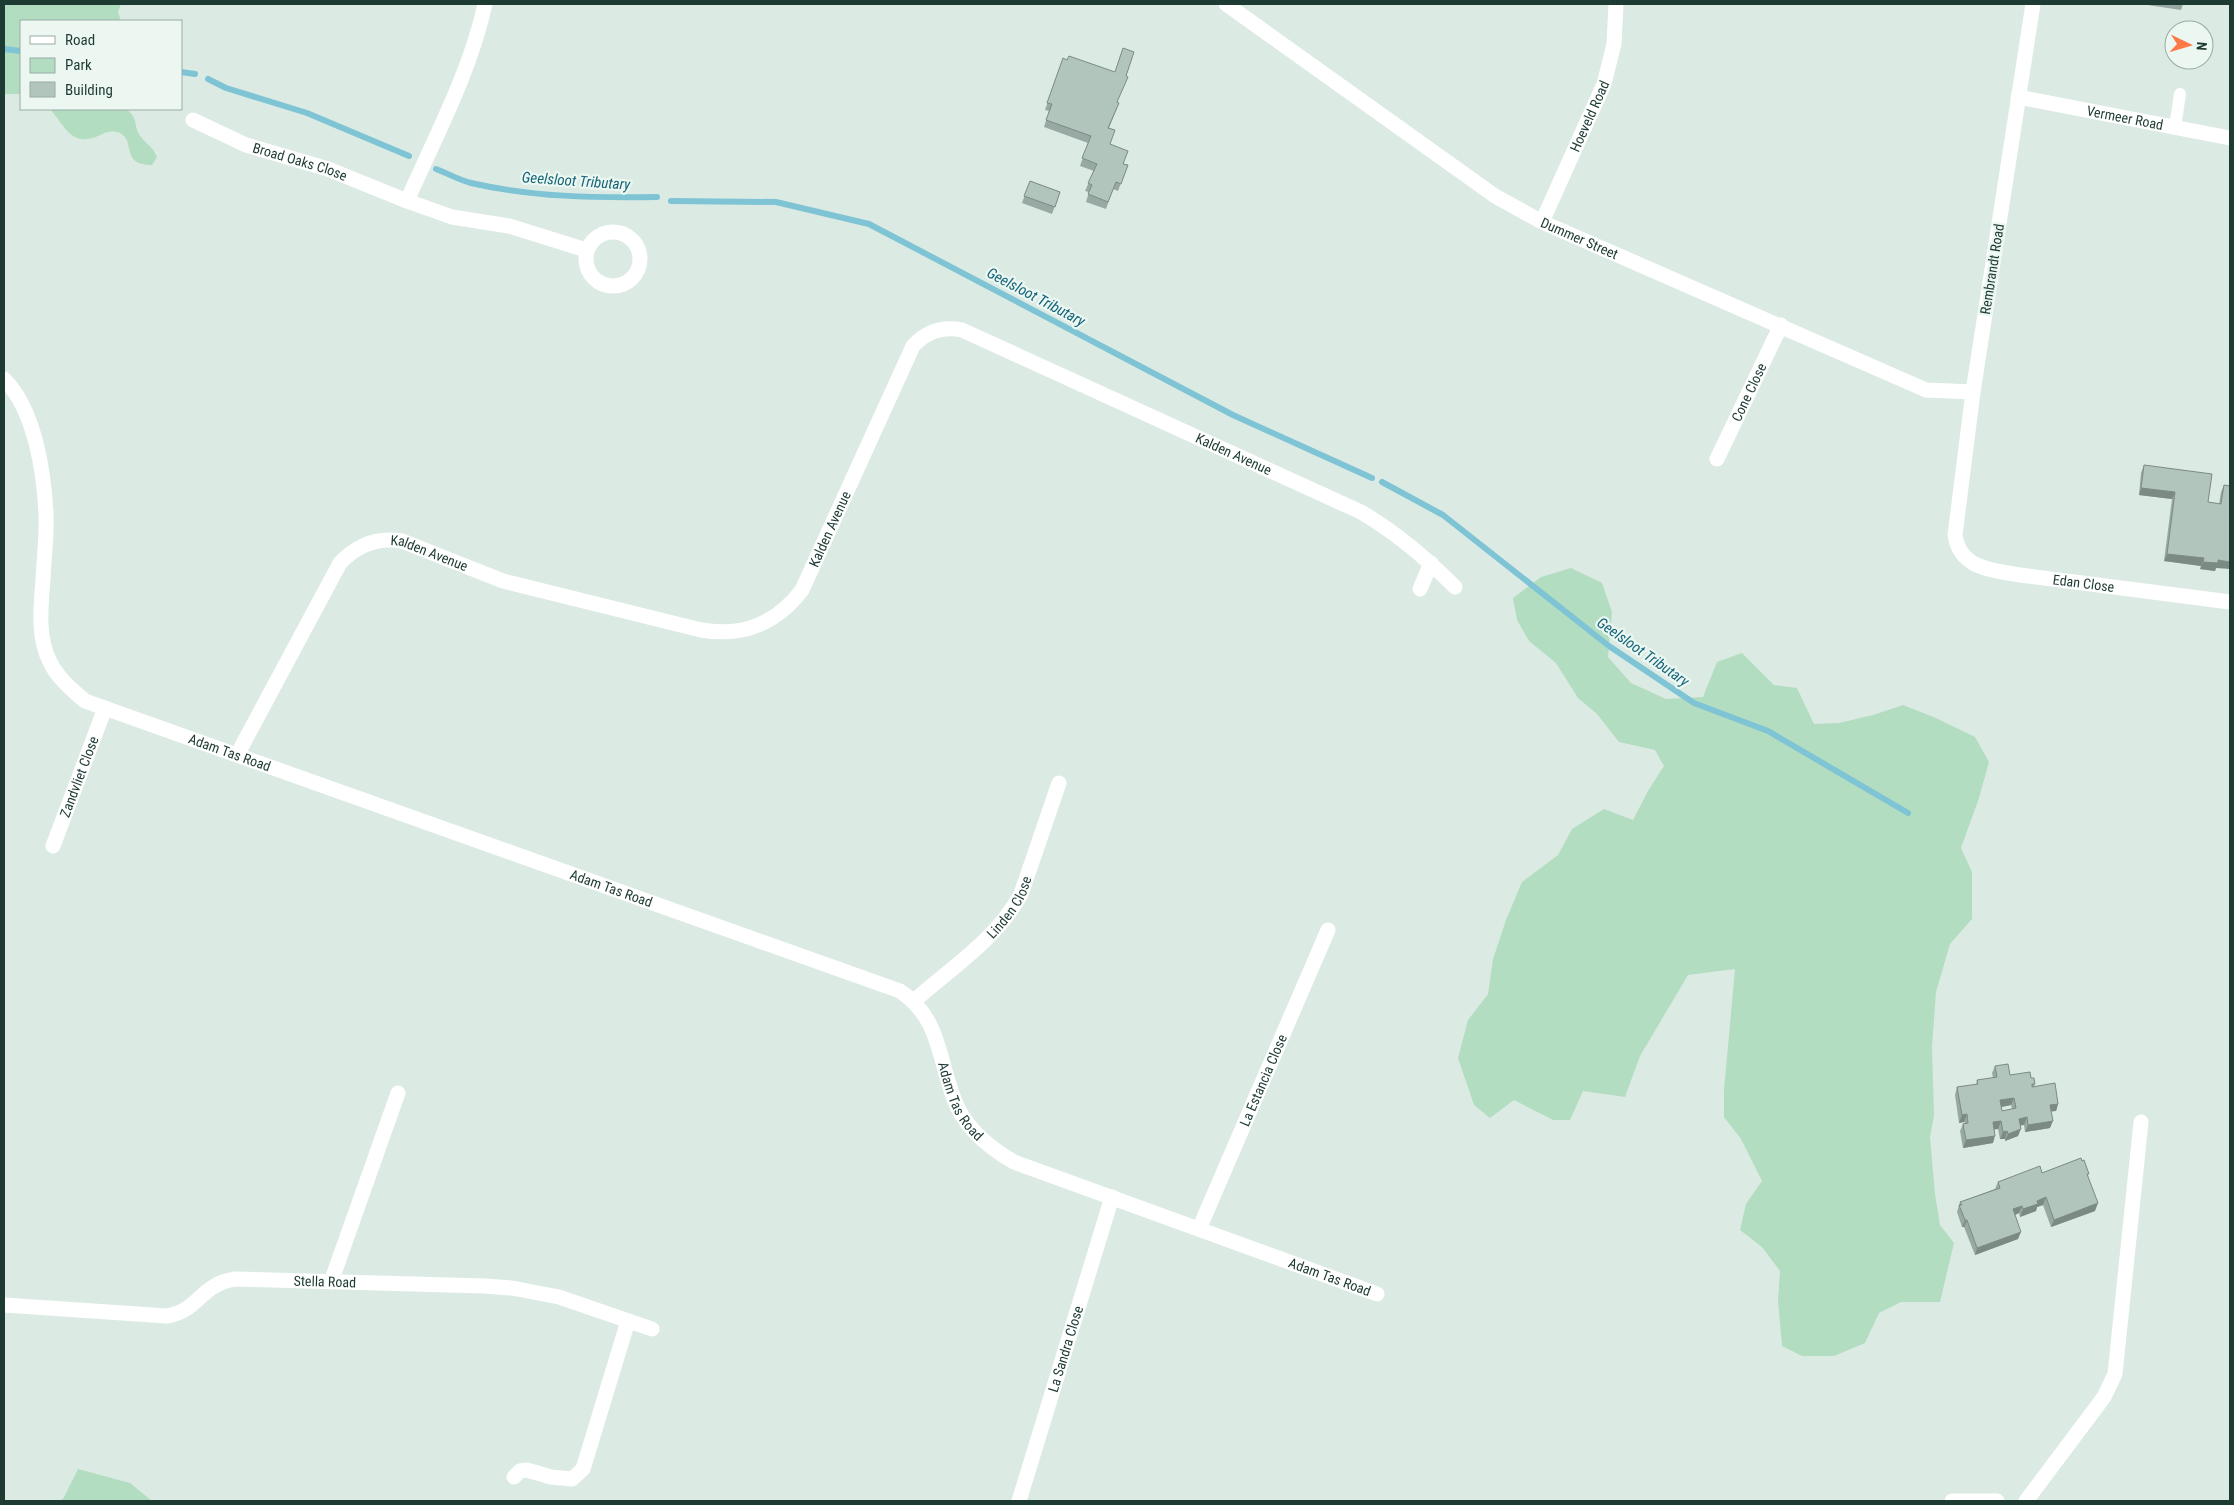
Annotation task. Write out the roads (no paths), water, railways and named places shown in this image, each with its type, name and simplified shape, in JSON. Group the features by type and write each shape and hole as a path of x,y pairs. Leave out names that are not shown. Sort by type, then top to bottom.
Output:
{"street":[{"path":"407,202 460,81 480,27 485,4"},
{"name":"Dummer Street","path":"1226,4 1495,196 1542,222 1926,390 1973,392"},
{"name":"Hoeveld Road","path":"1542,222 1604,84 1614,44 1616,4"},
{"name":"Rembrandt Road","path":"1955,535 1973,392 2033,4"},
{"name":"Vermeer Road","path":"2018,97 2230,138"},
{"name":"Broad Oaks Close","path":"193,120 246,145 328,169 407,202 452,218 509,226 586,250"},
{"name":"Cone Close","path":"1717,459 1781,325"},
{"name":"Kalden Avenue","path":"237,755 340,563 358,547 370,542 380,540 402,541 502,581 701,630 728,633 742,631 768,622 781,613 802,590 913,346 926,334 943,328 962,330 1361,512 1388,528 1431,563 1456,587"},
{"name":"Adam Tas Road","path":"4,379 22,406 40,458 46,515 41,620 49,662 72,690 85,701 900,991 914,1001 926,1015 932,1028 954,1100 972,1130 985,1142 1014,1162 1376,1294"},
{"name":"Edan Close","path":"1955,535 1961,554 1967,560 1986,569 2020,576 2230,602"},
{"path":"1420,589 1431,563"},
{"name":"Zandvliet Close","path":"53,846 105,708"},
{"name":"Linden Close","path":"914,1001 997,929 1014,907 1059,783"},
{"name":"La Estancia Close","path":"1199,1229 1328,930"},
{"path":"331,1282 398,1093"},
{"path":"2026,1501 2104,1397 2115,1374 2141,1122"},
{"name":"La Sandra Close","path":"1019,1501 1112,1197"},
{"name":"Stella Road","path":"4,1305 166,1316 184,1311 207,1289 225,1280 236,1279 512,1288 559,1297 652,1329"},
{"path":"514,1477 520,1471 527,1470 551,1477 572,1479 583,1470 628,1321"},
{"path":"1952,1501 1997,1501"}],"lane":[{"path":"2175,127 2180,94"}],"waterway":[{"name":"Geelsloot Tributary","path":"4,49 20,51"},
{"name":"Geelsloot Tributary","path":"182,72 195,74"},
{"name":"Geelsloot Tributary","path":"208,79 226,88 307,113 409,156"},
{"name":"Geelsloot Tributary","path":"436,169 471,183 540,194 587,197 657,197"},
{"name":"Geelsloot Tributary","path":"671,201 776,202 869,224 1233,415 1372,478"},
{"name":"Geelsloot Tributary","path":"1382,482 1443,515 1609,646 1694,703 1768,731 1908,813"}]}
